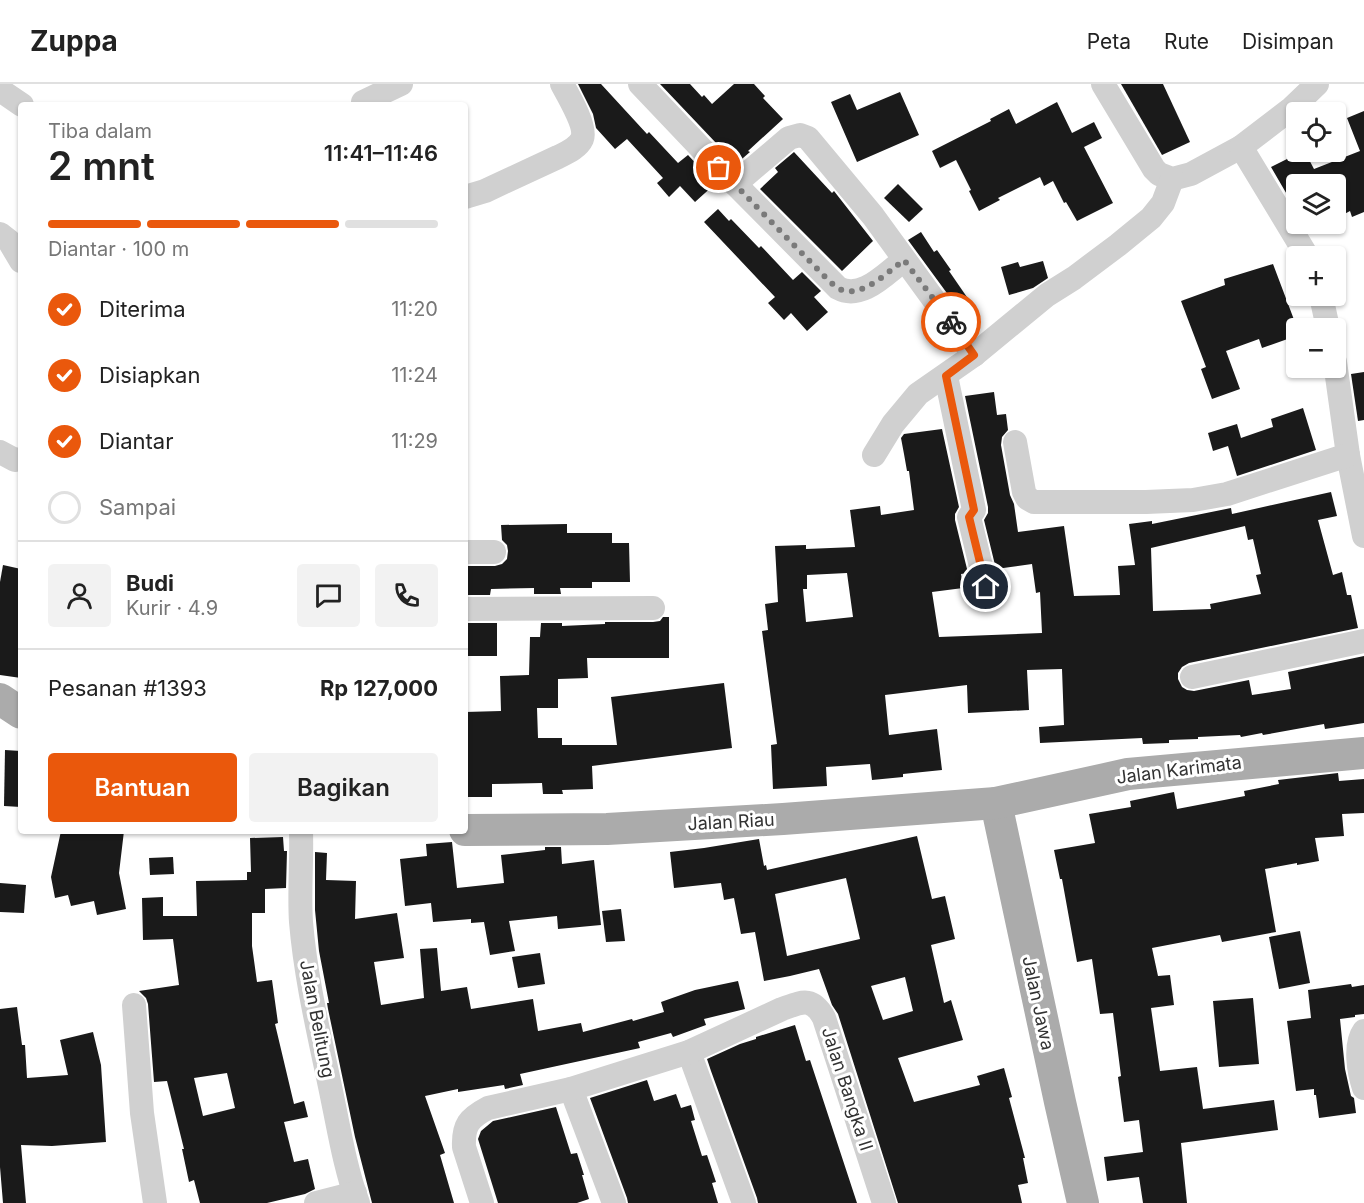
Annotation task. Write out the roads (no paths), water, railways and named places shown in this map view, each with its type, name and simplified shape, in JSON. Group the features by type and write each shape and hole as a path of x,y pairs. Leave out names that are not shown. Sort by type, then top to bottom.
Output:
{"main road":[{"path":"0,699 18,711"},
{"name":"Jalan Karimata","path":"996,803 1128,774 1364,753"},
{"name":"Jalan Riau","path":"468,830 607,829 996,803"},
{"name":"Jalan Jawa","path":"996,803 1083,1203"}],"street":[{"path":"363,102 401,84"},
{"path":"468,196 485,191 558,157 570,151 582,140 582,130 575,109 562,84"},
{"path":"640,84 829,281 842,290 855,292 863,289 904,260"},
{"path":"1103,84 1154,169 1159,174 1172,179 1191,174 1241,147 1292,108 1317,84"},
{"path":"0,90 18,102"},
{"path":"735,184 789,138 797,135 806,136 873,216 974,355"},
{"path":"1241,147 1301,246"},
{"path":"874,455 893,424 918,394 974,355 1047,295 1074,278 1151,218 1162,203 1172,179"},
{"path":"0,234 9,241 18,254"},
{"path":"946,376 974,510 969,517 986,587"},
{"path":"1337,378 1348,455 1364,536"},
{"path":"1015,442 1024,492 1027,498 1035,502 1193,500 1227,494 1348,455"},
{"path":"0,452 18,460"},
{"path":"468,552 494,552"},
{"path":"468,609 652,608"},
{"path":"1192,677 1364,641"},
{"name":"Jalan Belitung","path":"301,834 301,919 304,952 321,1047 357,1198"},
{"name":"Jalan Bangka II","path":"689,1052 782,1009 804,1002 813,1004 824,1018 884,1203"},
{"path":"134,1005 142,1113 155,1203"},
{"path":"1364,1031 1358,1047 1364,1088"},
{"path":"482,1203 464,1147 469,1120 488,1108 570,1089 689,1052 744,1203"},
{"path":"570,1089 614,1203"},
{"path":"315,1203 357,1198"}]}
